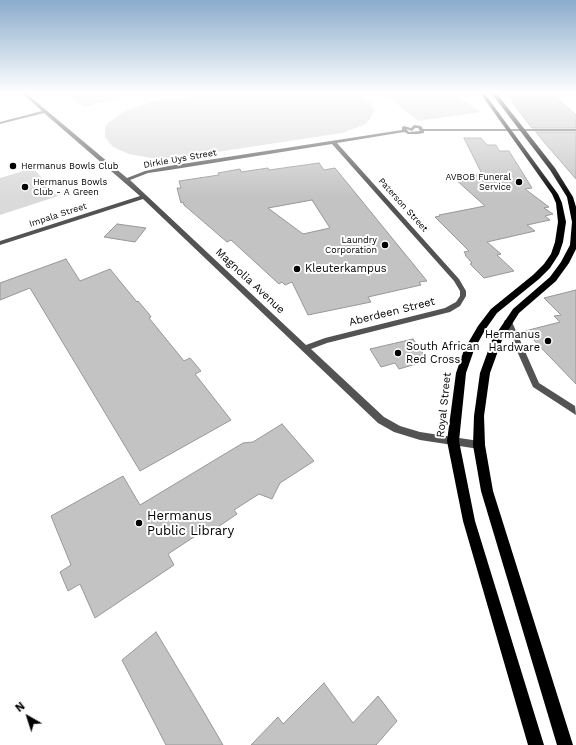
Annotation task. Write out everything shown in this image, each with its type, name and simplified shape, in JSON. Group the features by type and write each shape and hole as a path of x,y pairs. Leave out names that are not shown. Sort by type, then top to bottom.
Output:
{"main road":[{"name":"Royal Street","path":"508,130 555,194 561,212 562,232 555,254 547,266 536,277 494,311 481,328 469,350 458,386 454,441 458,470 469,521 536,745"},
{"path":"520,130 552,169 570,196 576,222 575,245 568,259 552,279 525,302 508,322 490,356 485,373 479,416 479,445 487,491 565,745"}],"street":[{"name":"Magnolia Avenue","path":"66,129 126,180 375,415 389,425 420,436 479,445"},
{"name":"Dirkie Uys Street","path":"126,180 164,168 404,131 413,134 422,130 576,130"},
{"name":"Paterson Street","path":"334,143 457,280"},
{"name":"Impala Street","path":"0,243 144,197"},
{"name":"Aberdeen Street","path":"304,349 325,341 453,308 461,301 463,296 463,291 457,280"},
{"path":"508,322 536,385 576,412"}],"shaded area":[{"path":"105,129 353,129 342,133 177,158 151,158 129,154 113,147 105,137"},
{"name":"Hermanus Bowls Club - A Green","path":"33,168 58,196 0,215 0,178"}],"building":[{"path":"536,132 576,132 576,179 544,142"},
{"path":"464,138 481,138 487,145 496,145 499,151 509,151 532,188 525,189 549,207 544,208 553,214 545,216 550,220 527,225 535,231 487,242 501,254 497,255 514,271 484,278 470,264 472,263 465,255 464,252 469,251 435,217 485,206 454,178 482,174"},
{"path":"319,163 324,170 335,168 427,281 419,282 421,285 368,297 371,302 308,315 292,282 285,285 282,282 279,284 231,240 227,242 184,205 183,202 181,203 177,188 181,188 179,181 219,175 218,173 240,169 241,172 268,168 269,170","holes":["312,200 330,228 303,234 268,208"]},
{"path":"117,224 146,228 135,242 104,237"},
{"path":"66,259 80,281 110,269 137,302 138,301 149,314 151,317 149,318 184,361 190,358 201,371 195,374 231,420 140,471 30,288 0,300 0,283"},
{"path":"576,290 576,384 525,331 560,322 554,316 561,315 544,298"},
{"name":"South African Red Cross","path":"413,339 425,356 413,359 416,364 399,369 395,363 381,367 370,349"},
{"name":"Hermanus Public Library","path":"282,424 314,461 280,483 272,499 259,494 234,510 237,514 209,533 206,529 168,554 174,565 95,618 80,584 68,591 60,572 71,565 51,516 123,476 140,505 243,443 253,442"},
{"path":"156,632 223,745 166,745 122,660"},
{"path":"324,683 353,723 378,696 397,721 376,745 251,745 278,717 283,724"}],"place":[{"name":"Hermanus Bowls Club","path":"13,166"},
{"name":"AVBOB Funeral Service","path":"519,182"},
{"name":"Hermanus Bowls Club - A Green","path":"25,187"},
{"name":"Laundry Corporation","path":"385,245"},
{"name":"Kleuterkampus","path":"297,269"},
{"name":"Hermanus Hardware","path":"548,341"},
{"name":"South African Red Cross","path":"398,353"},
{"name":"Hermanus Public Library","path":"139,523"}]}
